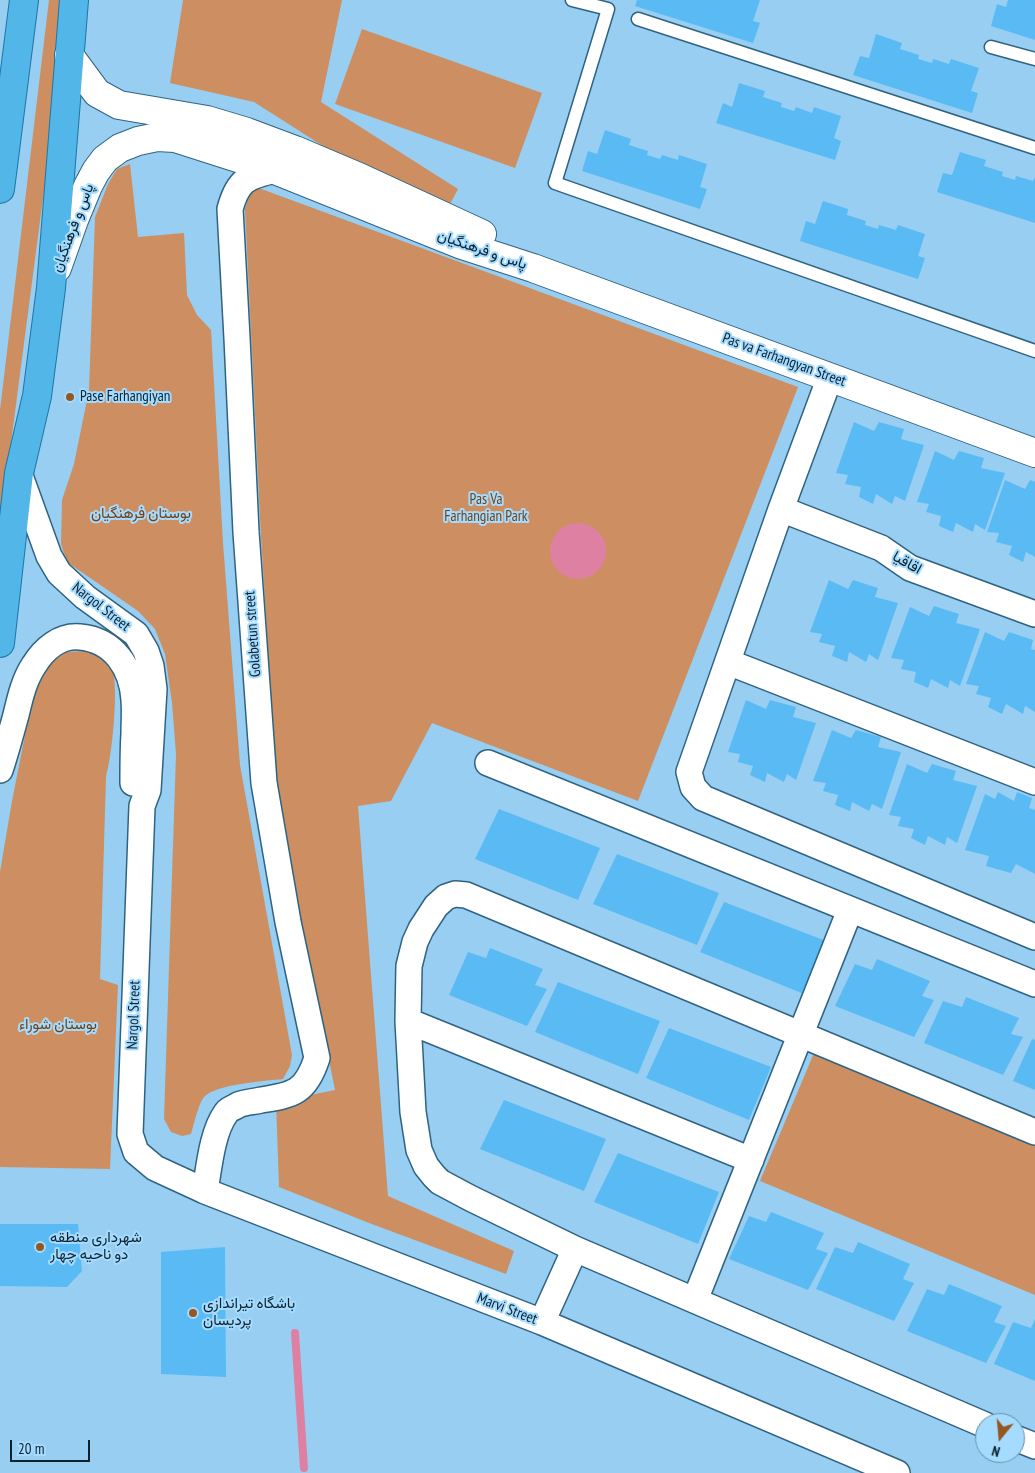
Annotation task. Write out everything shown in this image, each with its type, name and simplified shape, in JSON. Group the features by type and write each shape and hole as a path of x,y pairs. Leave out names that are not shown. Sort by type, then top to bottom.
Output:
{"highway":[{"path":"0,189 24,0"},
{"path":"0,643 19,473 37,396 51,288 68,55 74,0"}],"street":[{"name":"پاس و فرهنگیان","path":"68,55 97,93 107,100 119,105 207,120 247,132 295,150 361,178 486,236 533,268"},
{"name":"پاس و فرهنگیان","path":"51,288 74,220 96,171 105,159 120,148 138,141 157,137 175,138 275,170 462,245 533,268"},
{"name":"Golabetun street","path":"205,1191 218,1128 227,1111 243,1103 278,1098 296,1092 306,1084 313,1072 317,1058 288,922 264,782 246,532 230,209 234,194 241,184 253,176 275,170"},
{"name":"Pas va Farhangyan Street","path":"533,268 830,377 1034,449"},
{"path":"830,377 781,509 689,772 693,787 703,798 1035,937"},
{"name":"Nargol Street","path":"19,473 49,556 59,573 86,597 136,634 146,651 151,666 154,689 148,790 142,806 130,1134"},
{"name":"اقاقیا","path":"781,509 881,548 910,568 1035,614"},
{"name":"Nargol Street","path":"0,770 23,688 33,666 44,651 57,641 69,637 82,637 98,641 112,650 122,660 130,678 134,700 132,789 142,806"},
{"path":"728,662 1035,782"},
{"path":"488,763 1035,984"},
{"path":"975,1421 575,1249 440,1182 426,1166 419,1150 413,1112 408,1021 409,966 415,942 429,915 436,906 446,897 455,894 466,895 1035,1132"},
{"path":"695,1300 850,910"},
{"path":"408,1021 751,1160"},
{"name":"Marvi Street","path":"130,1134 136,1152 155,1168 205,1191 542,1322 897,1473"},
{"path":"542,1322 575,1249"}],"lane":[{"path":"572,0 608,9 555,183 1035,351"},
{"path":"638,19 1035,148"},
{"path":"992,47 1035,59"}],"green space":[{"path":"49,0 67,0 60,68 0,527 0,410"},
{"path":"183,0 342,0 321,102 458,189 448,208 334,153 254,102 170,83"},
{"path":"362,29 542,93 515,168 335,104"},
{"name":"بوستان فرهنگیان","path":"130,164 138,237 184,233 187,295 197,315 211,330 223,543 240,765 292,1055 290,1066 283,1079 230,1086 219,1089 204,1097 191,1134 182,1136 171,1132 164,1119 176,754 172,703 165,654 155,629 138,611 67,562 61,544 62,500 74,464 89,390 95,217 108,184 117,169"},
{"name":"Pas Va Farhangian Park","path":"256,187 798,387 638,801 432,723 391,801 358,806 388,1196 514,1251 506,1274 279,1187 276,1102 335,1090 278,808 261,537 245,209 249,197"},
{"name":"بوستان شوراء","path":"84,651 106,659 109,662 114,674 115,688 113,737 106,777 100,979 118,985 110,1169 0,1167 0,872 28,720 39,678 48,663 66,652"},
{"path":"814,1053 1035,1145 1035,1295 760,1181"}],"shaded area":[{"path":"572,523 584,523 594,527 602,535 606,551 602,567 594,575 584,579 572,579 562,575 554,567 550,557 550,545 554,535 562,527"}],"building":[{"path":"637,0 760,0 753,21 760,23 753,43 635,6"},
{"path":"1008,0 1035,0 1035,40 991,26 997,4 1006,7"},
{"path":"876,34 902,43 900,49 919,55 918,59 932,63 933,59 949,64 951,59 979,68 971,91 978,93 972,113 853,75 860,56 869,58"},
{"path":"739,83 765,91 763,97 782,103 781,107 794,111 796,107 812,113 814,107 841,116 834,138 841,141 835,160 716,123 723,103 732,107"},
{"path":"605,130 631,139 629,145 648,151 647,155 660,159 662,155 678,160 679,155 707,164 700,187 707,189 700,209 582,171 588,151 597,154"},
{"path":"960,152 986,160 984,166 1003,172 1002,176 1015,180 1016,176 1033,181 1035,177 1035,223 937,192 943,173 952,175"},
{"path":"823,201 848,209 847,215 866,221 865,225 878,229 879,225 896,230 898,225 925,234 918,256 925,258 918,279 800,241 806,221 815,224"},
{"path":"854,422 874,431 879,422 904,429 901,439 924,445 905,501 895,496 892,504 876,494 873,504 859,497 861,487 845,484 848,475 836,473"},
{"path":"935,451 954,460 959,451 984,458 981,468 1005,473 985,530 975,524 973,532 956,523 953,532 939,526 941,516 926,512 929,504 917,502"},
{"path":"1005,480 1025,489 1030,480 1035,482 1035,557 1026,552 1023,562 1009,555 1012,546 996,542 999,533 987,532"},
{"path":"829,580 848,589 853,580 878,588 875,597 898,603 878,660 869,654 866,662 849,652 847,662 832,656 835,646 819,642 822,634 810,632"},
{"path":"934,606 959,614 956,623 980,629 960,686 950,680 948,688 931,679 928,688 914,682 916,672 901,669 904,660 891,658 910,607 929,616"},
{"path":"985,632 1004,641 1009,632 1033,640 1031,649 1035,650 1035,712 1025,706 1023,714 1006,704 1002,714 988,707 991,698 976,694 979,686 966,684"},
{"path":"746,700 766,709 770,700 796,707 793,717 816,723 796,780 787,774 784,782 767,773 765,782 750,775 753,766 738,762 740,754 728,752"},
{"path":"832,730 851,738 856,730 881,737 878,747 901,752 882,809 872,804 869,811 852,802 850,811 835,805 838,795 823,791 826,783 813,781"},
{"path":"907,764 927,773 932,764 956,771 953,780 977,786 957,843 947,837 945,845 928,836 925,845 911,838 914,829 898,826 901,817 889,815"},
{"path":"998,792 1014,801 1017,792 1032,798 1029,808 1035,810 1035,874 1016,864 1011,873 986,866 989,856 965,850 985,794 995,799"},
{"path":"499,809 600,848 578,900 475,859"},
{"path":"617,854 719,893 697,945 593,904"},
{"path":"724,902 826,941 804,994 700,952"},
{"path":"490,948 543,969 535,985 547,989 527,1026 449,995 468,952 486,958"},
{"path":"877,959 930,981 922,996 934,1000 914,1037 835,1006 855,964 872,970"},
{"path":"558,982 660,1021 638,1074 535,1032"},
{"path":"966,997 1019,1018 1011,1034 1023,1037 1003,1075 924,1043 943,1001 962,1007"},
{"path":"669,1028 771,1067 749,1120 646,1078"},
{"path":"1032,1039 1035,1040 1035,1090 1013,1081"},
{"path":"504,1100 606,1139 584,1191 480,1149"},
{"path":"618,1153 719,1192 698,1244 594,1202"},
{"path":"771,1212 824,1233 816,1249 828,1253 808,1290 729,1259 749,1216 766,1222"},
{"name":"شهرداری منطقه دو ناحیه چهار","path":"0,1224 78,1224 82,1271 67,1287 0,1286"},
{"path":"858,1242 910,1264 903,1279 914,1283 894,1321 816,1289 835,1247 853,1253"},
{"name":"باشگاه تیراندازی پردیسان","path":"225,1247 226,1377 161,1374 161,1252"},
{"path":"949,1284 1002,1306 994,1322 1006,1326 986,1363 907,1331 927,1289 944,1295"},
{"path":"1035,1319 1035,1381 994,1364 1013,1322 1031,1328"}],"waterway":[{"path":"295,1333 304,1468"}],"place":[{"name":"Pase Farhangiyan","path":"70,397"},
{"name":"شهرداری منطقه دو ناحیه چهار","path":"40,1247"},
{"name":"باشگاه تیراندازی پردیسان","path":"193,1313"}]}
